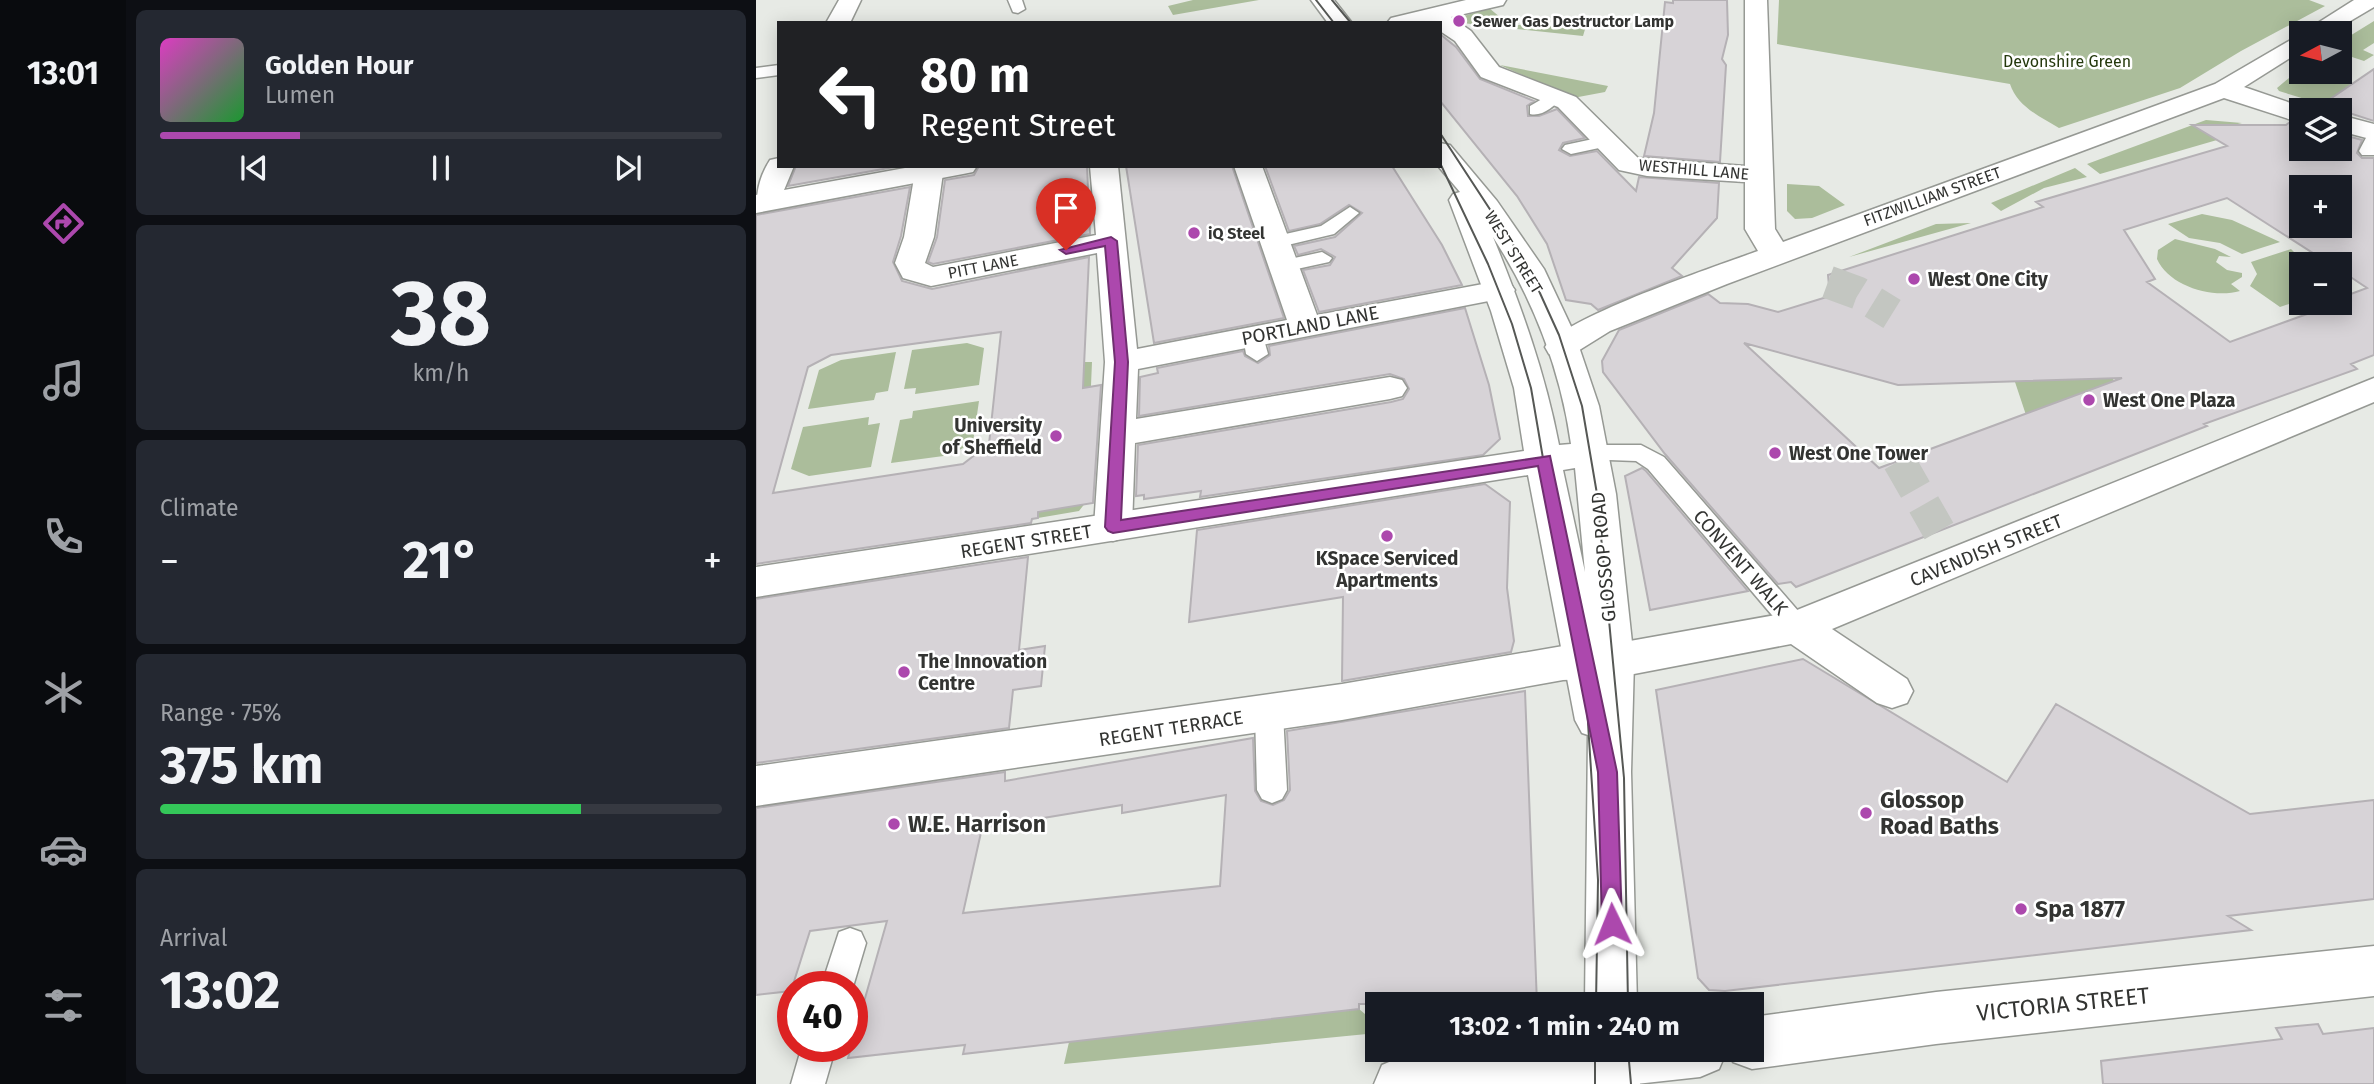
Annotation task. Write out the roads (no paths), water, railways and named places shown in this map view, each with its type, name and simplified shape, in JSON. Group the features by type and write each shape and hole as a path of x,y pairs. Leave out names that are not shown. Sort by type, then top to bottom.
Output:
{"street":[{"path":"839,21 850,0"},
{"path":"1322,0 1333,21"},
{"path":"1409,21 1495,0"},
{"path":"1756,0 1760,229 1765,241 1779,254"},
{"path":"2334,21 2370,0"},
{"name":"WESTHILL LANE","path":"1433,16 1440,21"},
{"name":"WESTHILL LANE","path":"1442,22 1463,36 1490,72 1545,104 1575,107 1629,164 1647,174 1760,175"},
{"name":"FITZWILLIAM STREET","path":"1561,347 1599,324 1779,254 2224,89 2289,48"},
{"path":"2224,89 2289,111"},
{"path":"2352,129 2372,140"},
{"name":"WEST STREET","path":"1445,158 1499,290 1519,351"},
{"name":"WEST STREET","path":"1445,158 1487,207 1529,270 1546,304 1561,347"},
{"path":"761,203 779,168"},
{"path":"1104,168 1122,362 1113,527"},
{"path":"1249,168 1304,326"},
{"path":"761,203 930,169"},
{"name":"PITT LANE","path":"930,169 919,237 910,263 914,271 931,277 1111,241"},
{"name":"PORTLAND LANE","path":"1122,362 1255,345 1304,326 1499,290"},
{"name":"GLOSSOP ROAD","path":"1561,347 1582,407 1597,494 1598,661 1608,772 1611,992"},
{"name":"GLOSSOP ROAD","path":"1519,351 1531,388 1545,460 1598,661"},
{"path":"1120,434 1390,388"},
{"name":"CAVENDISH STREET","path":"1598,661 1797,627 2374,389"},
{"name":"REGENT STREET","path":"756,582 1590,453"},
{"name":"CONVENT WALK","path":"1797,627 1892,691"},
{"name":"REGENT TERRACE","path":"756,786 1269,713 1598,661"},
{"name":"VICTORIA STREET","path":"1764,1041 1936,1018 2374,971"},
{"path":"1401,1084 1630,1062"}],"lane":[{"path":"756,74 777,70"},
{"path":"1571,149 1607,141"},
{"path":"1279,254 1327,230 1350,213"},
{"path":"1279,254 1322,258"},
{"name":"CONVENT WALK","path":"1590,453 1641,453 1657,463 1797,627"},
{"path":"1269,713 1272,790"},
{"path":"842,971 850,943"},
{"path":"808,1084 814,1062"}],"tunnel":[{"path":"1828,282 1858,293 1892,314"},
{"path":"1899,461 1939,531"}],"tram line":[{"path":"1316,0 1332,21"},
{"path":"1332,0 1349,21"},
{"path":"1442,136 1529,269 1559,335 1582,406 1597,494 1624,778 1628,992"},
{"path":"1442,167 1488,264 1512,324 1531,388 1552,511 1584,660 1598,880 1596,992"},
{"path":"1595,1062 1595,1084"},
{"path":"1629,1062 1631,1084"}],"place":[{"name":"Sewer Gas Destructor Lamp","path":"1459,21"},
{"name":"iQ Steel","path":"1194,233"},
{"name":"West One City","path":"1914,279"},
{"name":"West One Plaza","path":"2089,400"},
{"name":"University of Sheffield","path":"1056,436"},
{"name":"West One Tower","path":"1775,453"},
{"name":"KSpace Serviced Apartments","path":"1387,536"},
{"name":"The Innovation Centre","path":"904,672"},
{"name":"Glossop Road Baths","path":"1866,813"},
{"name":"W.E. Harrison","path":"894,824"},
{"name":"Spa 1877","path":"2021,909"}],"park label":[{"name":"Devonshire Green","path":"2067,61"}]}
